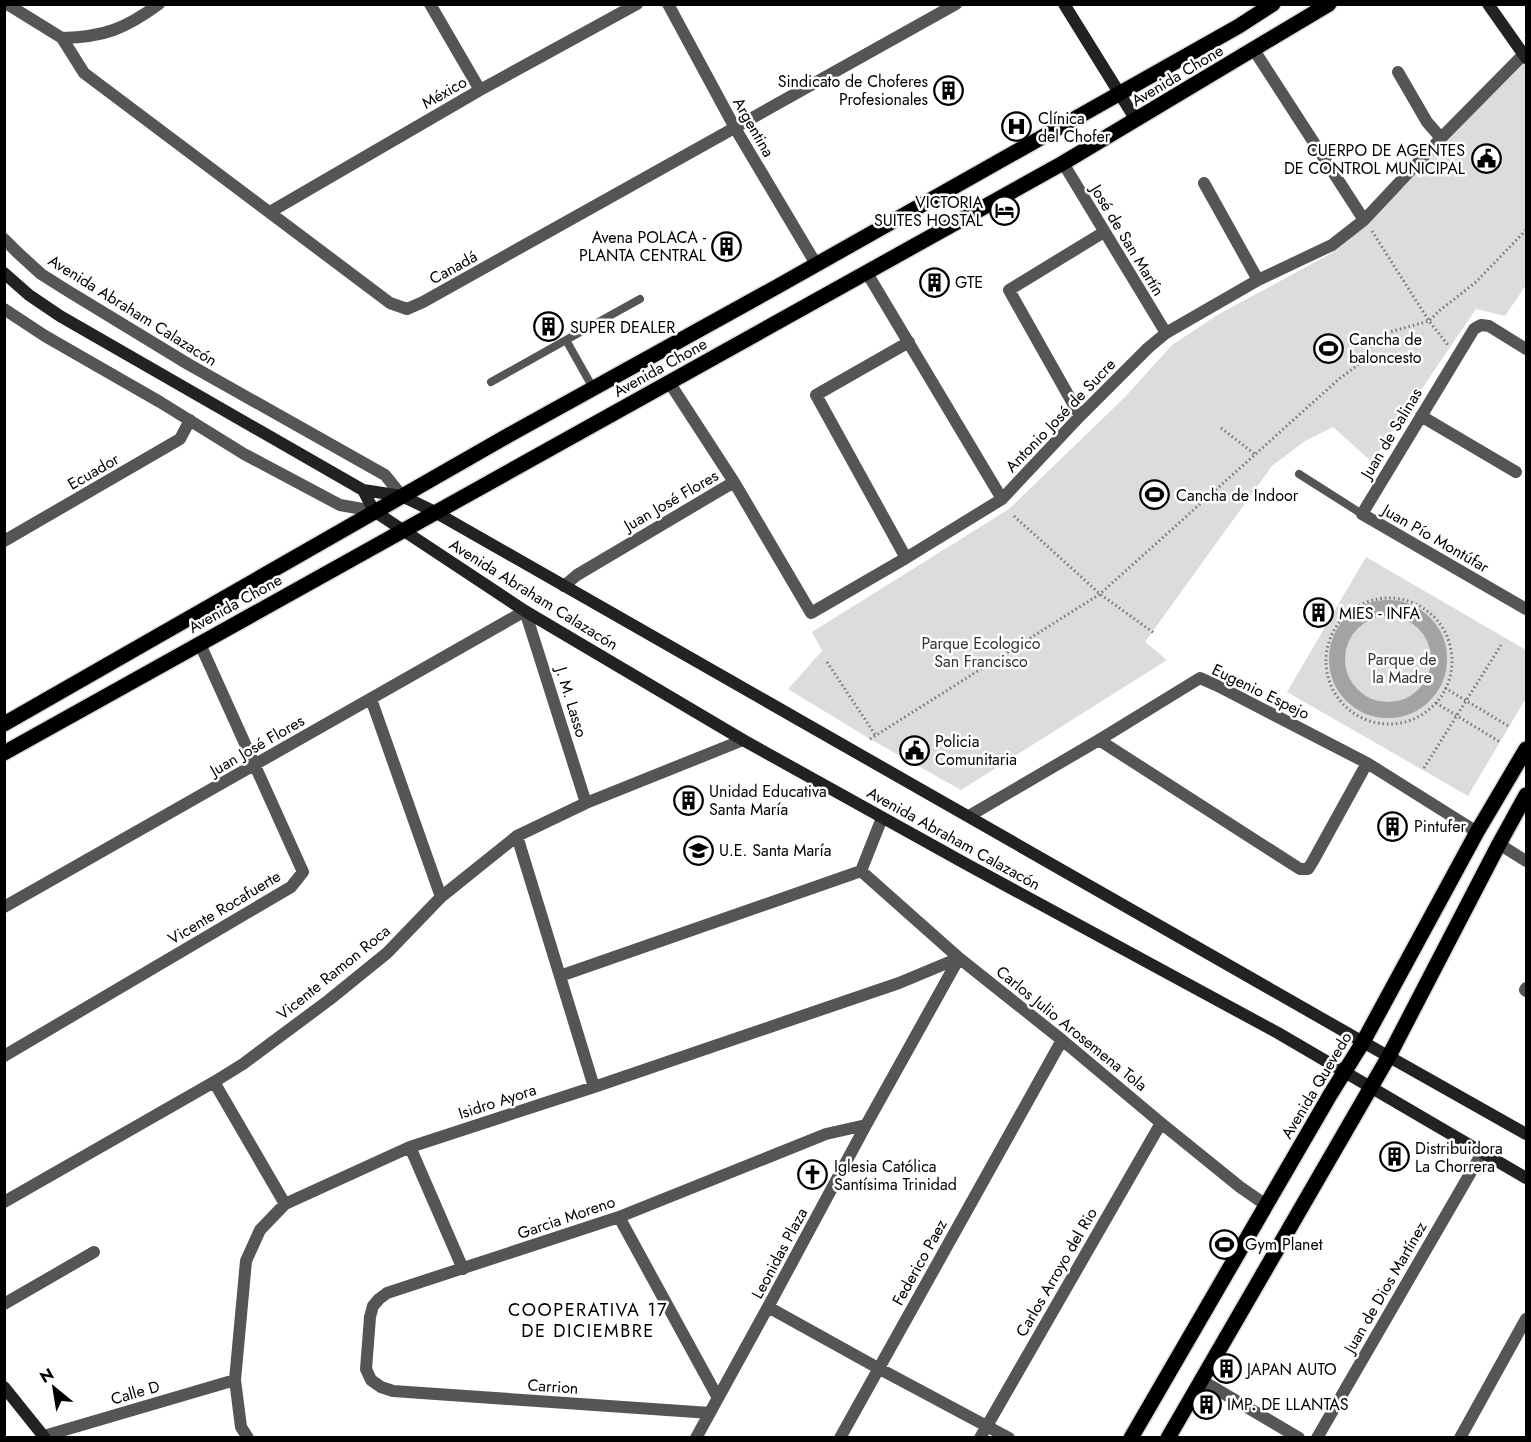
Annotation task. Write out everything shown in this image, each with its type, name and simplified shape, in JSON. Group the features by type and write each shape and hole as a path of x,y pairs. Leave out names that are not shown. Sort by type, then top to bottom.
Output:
{"main road":[{"path":"1064,4 1136,120"},
{"name":"Avenida Chone","path":"4,724 374,511 1119,94 1239,26 1273,4"},
{"name":"Avenida Chone","path":"4,753 1063,163 1329,4"},
{"path":"1488,4 1526,55"},
{"name":"Avenida Abraham Calazacón","path":"4,273 29,295 60,316 363,490 402,496 435,512 1527,1134"},
{"name":"Avenida Abraham Calazacón","path":"363,490 374,511 525,611 743,740 1268,1027 1527,1178"},
{"name":"Avenida Quevedo","path":"1131,1437 1363,1042 1478,832 1527,749"},
{"path":"1168,1437 1389,1056 1499,844 1527,795"},
{"path":"4,1387 45,1437"}],"street":[{"name":"Canadá","path":"7,4 62,38 84,73 390,303 407,309 956,4"},
{"path":"62,38 88,37 107,33 139,19 159,4"},
{"path":"430,4 480,90"},
{"name":"México","path":"270,212 480,90 637,4"},
{"name":"Argentina","path":"668,4 735,128 816,264"},
{"path":"1254,50 1365,220"},
{"name":"Antonio José de Sucre","path":"669,382 734,482 811,613 1002,499 1080,416 1166,333 1258,280 1332,244 1365,220 1441,138 1526,55"},
{"path":"1398,72 1426,122 1441,138"},
{"name":"José de San Martín","path":"1063,163 1166,333"},
{"path":"1204,183 1258,280"},
{"path":"1080,416 1009,290 1104,232"},
{"name":"Avenida Abraham Calazacón","path":"4,239 41,274 188,364 385,475 402,496"},
{"path":"867,273 1002,499"},
{"name":"Avenida Abraham Calazacón","path":"4,309 45,336 244,454 340,505 374,511"},
{"name":"Juan de Salinas","path":"1362,514 1474,330 1481,325 1489,326 1527,349"},
{"path":"906,558 816,395 909,342"},
{"path":"1421,416 1516,472"},
{"name":"Ecuador","path":"4,541 180,439 190,420"},
{"name":"Juan José Flores","path":"564,585 577,575 734,482"},
{"name":"Juan Pío Montúfar","path":"1362,514 1527,609"},
{"name":"Juan José Flores","path":"4,907 525,611"},
{"name":"J. M. Lasso","path":"525,611 586,803"},
{"name":"Vicente Rocafuerte","path":"4,1056 291,887 303,872 200,644"},
{"name":"Eugenio Espejo","path":"969,816 1200,678 1367,763 1478,832"},
{"path":"371,699 441,897"},
{"name":"Vicente Ramon Roca","path":"4,1202 214,1082 253,1057 379,960 441,897 517,836 586,803 743,740"},
{"path":"1099,740 1300,868 1308,869 1367,763"},
{"path":"560,976 861,871 882,818"},
{"path":"517,836 594,1087"},
{"path":"1499,844 1527,861"},
{"name":"Carlos Julio Arosemena Tola","path":"861,871 959,958 1240,1187 1266,1205"},
{"name":"Isidro Ayora","path":"248,1437 241,1427 235,1380 246,1261 260,1230 285,1204 410,1147 899,983 959,958"},
{"name":"Leonidas Plaza","path":"696,1437 959,958"},
{"name":"Federico Paez","path":"840,1437 1062,1040"},
{"path":"214,1082 285,1204"},
{"name":"Carlos Arroyo del Rio","path":"980,1437 1161,1123"},
{"name":"Garcia Moreno","path":"393,1391 381,1388 371,1380 366,1369 373,1306 387,1293 619,1217 826,1134 866,1125"},
{"path":"410,1147 462,1269"},
{"name":"Juan de Dios Martínez","path":"1317,1437 1482,1153"},
{"path":"619,1217 718,1398"},
{"path":"4,1305 94,1252"},
{"path":"768,1307 1009,1437"},
{"path":"1460,1437 1527,1319"},
{"name":"Calle D","path":"45,1437 235,1380"},
{"path":"1201,1380 1299,1437"},
{"name":"Carrion","path":"393,1391 710,1413"}],"lane":[{"path":"491,382 640,298"},
{"path":"566,340 593,388"},
{"name":"Juan Pío Montúfar","path":"1299,474 1362,514"}],"path":[{"path":"1365,220 1429,321 1450,347"},
{"path":"870,739 1100,594 1339,379 1363,362 1374,340 1386,333 1429,321 1476,282 1527,230"},
{"path":"1221,428 1256,455"},
{"path":"1014,516 1100,594 1154,633"},
{"path":"1395,598 1412,602 1427,611 1439,623 1448,638 1452,655 1451,672 1446,688 1423,714 1407,721 1391,724 1373,722 1358,716 1344,705 1334,692 1328,676 1326,659 1329,642 1336,627 1347,614 1362,604 1378,599 1395,598"},
{"path":"1424,768 1501,645"},
{"path":"827,662 876,736"},
{"path":"1446,688 1510,727"},
{"path":"1436,702 1500,741"}],"green space":[{"name":"Parque Ecologico San Francisco","path":"1523,58 1526,64 1526,285 1505,316 1476,309 1372,462 1333,427 1305,441 1272,466 1145,642 1167,660 961,790 870,739 788,689 822,651 812,632 1009,509 1125,397 1172,345 1219,314 1332,253 1366,221"},
{"name":"Parque de la Madre","path":"1366,557 1526,650 1526,698 1468,796 1287,692"}],"waterway":[{"path":"1388,608 1408,612 1424,623 1435,639 1439,659 1435,679 1424,695 1408,706 1388,710 1368,706 1352,695 1341,679 1337,659 1341,639 1352,623 1368,612 1388,608"}],"place":[{"name":"Sindicato de Choferes Profesionales","path":"949,90"},
{"name":"Clínica del Chofer","path":"1017,127"},
{"name":"CUERPO DE AGENTES DE CONTROL MUNICIPAL","path":"1486,159"},
{"name":"VICTORIA SUITES HOSTAL","path":"1004,211"},
{"name":"Avena POLACA - PLANTA CENTRAL","path":"727,246"},
{"name":"GTE","path":"934,282"},
{"name":"SUPER DEALER","path":"549,327"},
{"name":"Cancha de baloncesto","path":"1328,348"},
{"name":"Cancha de Indoor","path":"1155,495"},
{"name":"MIES - INFA","path":"1318,613"},
{"name":"Policia Comunitaria","path":"914,750"},
{"name":"Unidad Educativa Santa María","path":"688,800"},
{"name":"Pintufer","path":"1393,826"},
{"name":"U.E. Santa María","path":"698,850"},
{"name":"Distribuidora La Chorrera","path":"1394,1157"},
{"name":"Iglesia Católica Santísima Trinidad","path":"813,1175"},
{"name":"Gym Planet","path":"1224,1244"},
{"name":"JAPAN AUTO","path":"1226,1369"},
{"name":"IMP. DE LLANTAS","path":"1206,1404"}],"district":[{"name":"COOPERATIVA 17 DE DICIEMBRE","path":"588,1320"}]}
